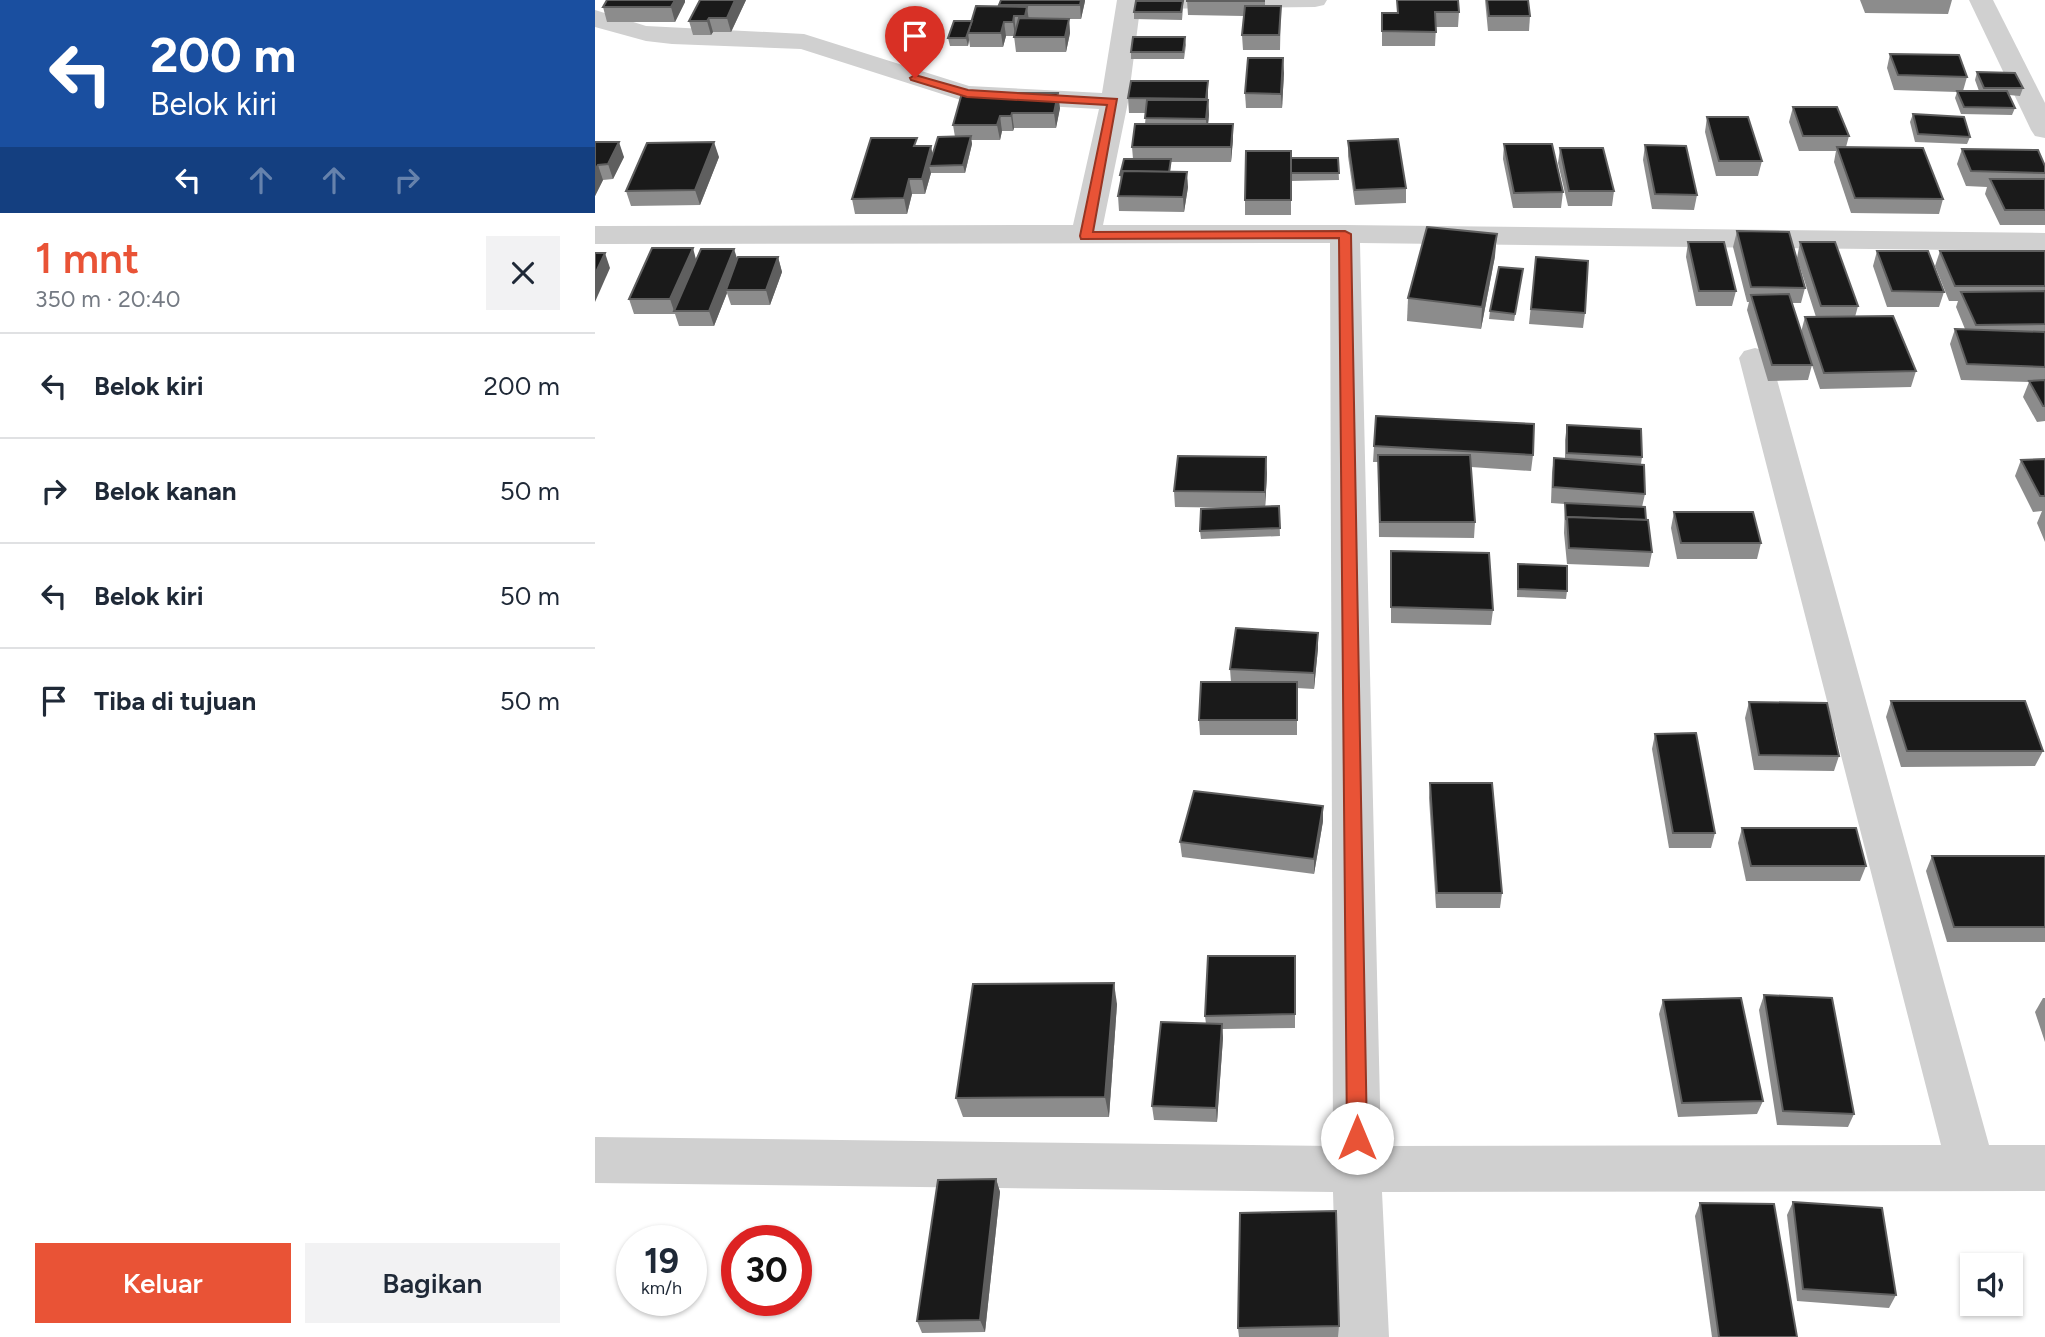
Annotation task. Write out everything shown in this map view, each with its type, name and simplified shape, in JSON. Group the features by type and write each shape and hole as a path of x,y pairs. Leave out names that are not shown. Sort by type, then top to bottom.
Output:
{"street":[{"path":"1086,236 1114,102 1129,1 1315,0"},
{"path":"1981,0 2045,130"},
{"path":"595,18 646,36 778,38 804,42 967,93 1114,102"},
{"path":"1345,234 1357,1169 1363,1337"},
{"path":"595,235 1345,234 2045,242"},
{"path":"1755,358 1971,1168"},
{"path":"595,1160 1357,1169 2045,1168"}],"building":[{"path":"607,0 675,0 671,7 603,7"},
{"path":"700,0 735,0 727,18 689,21"},
{"path":"1001,0 1081,0 1080,5 999,5"},
{"path":"1264,0 1264,1 1187,1"},
{"path":"1397,0 1458,0 1459,12 1435,12 1436,32 1382,31 1382,13 1398,13"},
{"path":"1487,0 1528,0 1530,16 1489,16"},
{"path":"1136,1 1183,1 1181,12 1134,12"},
{"path":"976,6 1027,7 1025,16 1014,16 1013,22 1004,22 1001,33 968,33"},
{"path":"1245,6 1281,6 1279,35 1242,35"},
{"path":"1019,18 1069,19 1065,37 1014,37"},
{"path":"954,21 972,21 966,38 948,38"},
{"path":"1133,37 1185,37 1183,52 1131,52"},
{"path":"1890,54 1959,55 1967,77 1898,75"},
{"path":"1248,58 1283,58 1281,94 1245,93"},
{"path":"1977,72 2015,73 2023,88 1984,88"},
{"path":"1131,81 1208,81 1206,99 1128,98"},
{"path":"1957,91 2007,91 2015,108 1964,107"},
{"path":"962,93 1058,93 1054,113 1012,113 1011,116 1000,116 997,125 953,125"},
{"path":"1147,100 1208,100 1206,119 1145,118"},
{"path":"1793,107 1837,107 1849,136 1803,136"},
{"path":"1913,114 1964,117 1970,137 1918,134"},
{"path":"1707,117 1748,117 1762,161 1719,161"},
{"path":"1135,124 1233,124 1231,147 1132,147"},
{"path":"971,136 963,165 929,166 938,137"},
{"path":"871,138 917,138 914,146 931,146 922,179 909,179 904,198 852,199"},
{"path":"1398,139 1406,188 1355,190 1348,141"},
{"path":"595,142 619,142 608,164 598,165 595,170"},
{"path":"714,142 695,190 626,191 647,143"},
{"path":"1504,144 1552,144 1563,192 1514,193"},
{"path":"1645,145 1686,146 1697,195 1655,194"},
{"path":"1837,147 1923,148 1943,199 1855,198"},
{"path":"1560,148 1603,148 1614,191 1569,191"},
{"path":"1962,149 2038,150 2045,173 1971,171"},
{"path":"1246,151 1291,151 1291,200 1245,200"},
{"path":"1291,158 1338,158 1339,173 1291,173"},
{"path":"1124,159 1171,159 1169,172 1123,171 1120,175"},
{"path":"1123,171 1187,172 1183,197 1118,196"},
{"path":"1990,179 2045,179 2045,210 2005,210"},
{"path":"1427,227 1497,234 1482,307 1408,298"},
{"path":"1737,231 1789,232 1805,288 1751,287"},
{"path":"1688,242 1724,242 1736,291 1699,291"},
{"path":"1800,242 1835,242 1858,306 1821,306"},
{"path":"652,248 693,248 670,299 629,299"},
{"path":"701,249 734,249 709,311 674,311"},
{"path":"1877,251 1928,251 1944,292 1892,291"},
{"path":"1940,251 2045,251 2045,286 1955,286"},
{"path":"595,253 605,253 595,274"},
{"path":"738,257 778,257 766,290 726,290"},
{"path":"1536,257 1588,261 1585,313 1531,309"},
{"path":"1499,267 1523,269 1515,314 1490,311"},
{"path":"2045,291 2045,324 1976,325 1961,292"},
{"path":"1789,294 1812,365 1772,365 1751,295"},
{"path":"1893,316 1916,371 1824,373 1805,317"},
{"path":"1955,329 2045,332 2045,367 1967,364"},
{"path":"2045,380 2045,406 2043,406 2029,381"},
{"path":"1376,416 1534,424 1533,455 1374,446"},
{"path":"1567,425 1641,429 1642,457 1567,453"},
{"path":"1378,455 1470,455 1475,522 1380,522"},
{"path":"1178,456 1266,457 1265,492 1174,491"},
{"path":"1554,458 1644,465 1645,494 1553,487"},
{"path":"2045,459 2045,496 2040,496 2021,460"},
{"path":"1565,503 1645,507 1646,520 1567,517 1566,520"},
{"path":"1279,506 1280,528 1200,531 1201,509"},
{"path":"1674,512 1753,512 1761,543 1681,543"},
{"path":"1567,517 1648,520 1652,552 1569,548"},
{"path":"1391,551 1489,553 1493,610 1391,607"},
{"path":"1518,564 1567,566 1567,591 1518,589"},
{"path":"1236,628 1318,633 1314,673 1230,669"},
{"path":"1201,682 1297,682 1297,720 1199,720"},
{"path":"1891,701 2025,701 2043,751 1907,751"},
{"path":"1749,702 1827,703 1839,756 1759,755"},
{"path":"1696,733 1715,833 1673,833 1655,734"},
{"path":"1430,783 1492,783 1502,893 1437,893"},
{"path":"1194,791 1323,806 1314,859 1180,842"},
{"path":"1742,828 1856,828 1866,866 1751,866"},
{"path":"1932,856 2045,856 2045,927 1954,927"},
{"path":"1208,956 1295,956 1295,1014 1205,1016"},
{"path":"1114,983 1105,1097 956,1098 973,984"},
{"path":"1764,995 1832,998 1854,1114 1783,1111"},
{"path":"1741,998 1763,1101 1682,1103 1663,1000"},
{"path":"1161,1022 1222,1024 1216,1108 1152,1106"},
{"path":"996,1179 980,1320 917,1321 938,1180"},
{"path":"1793,1202 1882,1208 1896,1295 1803,1289"},
{"path":"1700,1203 1774,1204 1797,1337 1719,1337"},
{"path":"1336,1211 1339,1326 1238,1328 1240,1213"}],"route":[{"path":"915,78 967,93 1114,102 1086,236 1345,234 1357,1138"}]}
